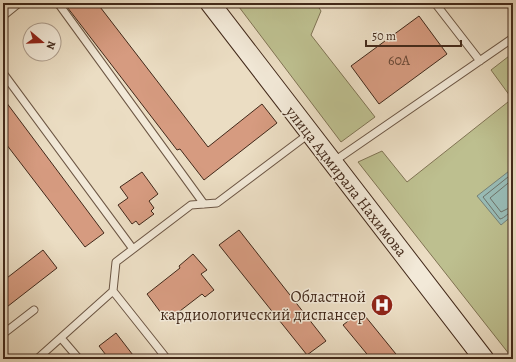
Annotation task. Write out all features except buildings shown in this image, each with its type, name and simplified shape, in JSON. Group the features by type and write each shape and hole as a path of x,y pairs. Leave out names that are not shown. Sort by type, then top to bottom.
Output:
{"main road":[{"name":"улица Адмирала Нахимова","path":"210,3 484,359"}],"lane":[{"path":"3,16 19,3"},
{"path":"58,3 204,204"},
{"path":"435,3 480,61"},
{"path":"333,162 513,38"},
{"path":"3,74 133,249"},
{"path":"36,359 113,291 116,262 191,205 218,203 310,132"},
{"path":"113,291 167,359"},
{"path":"3,334 34,310"},
{"path":"61,338 79,359"}],"green space":[{"path":"236,3 316,3 321,11 311,35 375,117 341,142"},
{"path":"513,53 513,94 510,96 491,70"},
{"path":"513,98 513,359 358,162 382,151 407,182"}],"water":[{"path":"513,168 513,215 501,225 477,196"}],"place":[{"name":"Областной кардиологический диспансер","path":"382,305"}]}
